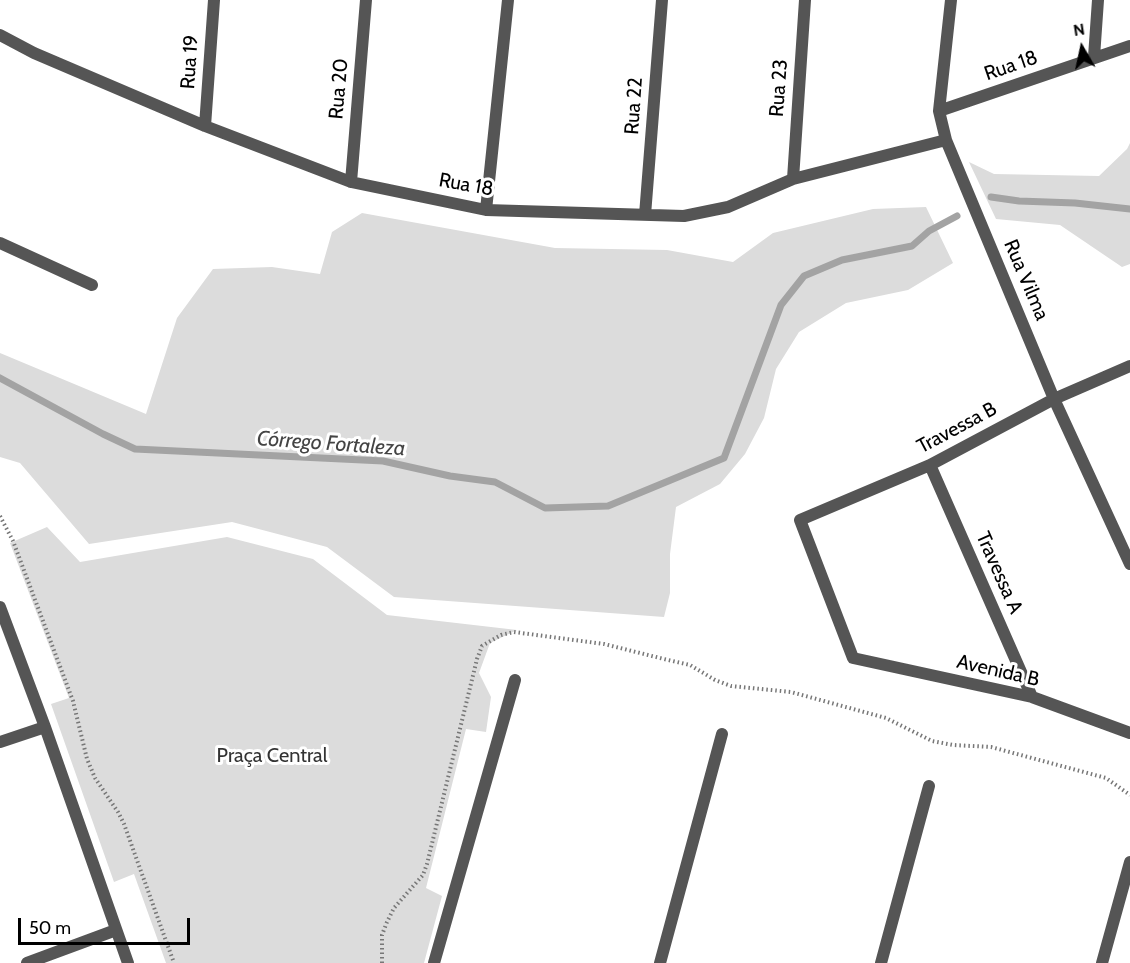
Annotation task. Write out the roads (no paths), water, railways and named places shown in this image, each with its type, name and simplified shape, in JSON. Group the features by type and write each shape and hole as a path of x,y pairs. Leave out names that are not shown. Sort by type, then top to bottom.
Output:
{"street":[{"name":"Rua 19","path":"205,126 214,0"},
{"name":"Rua 20","path":"351,182 366,0"},
{"path":"486,210 508,0"},
{"name":"Rua 22","path":"645,215 662,0"},
{"name":"Rua 23","path":"793,179 805,0"},
{"name":"Rua Vilma","path":"951,0 939,111 946,140 1054,399 1130,564"},
{"path":"1094,57 1098,0"},
{"name":"Rua 18","path":"0,35 34,53 205,126 351,182 486,210 684,216 728,207 793,179 946,140"},
{"name":"Rua 18","path":"939,111 1130,46"},
{"path":"0,243 92,285"},
{"name":"Travessa B","path":"853,658 800,520 930,465 1054,399 1130,366"},
{"name":"Travessa A","path":"930,465 1032,697"},
{"path":"0,607 128,963"},
{"name":"Avenida B","path":"853,658 1032,697 1130,733"},
{"path":"434,963 515,680"},
{"path":"0,742 45,727"},
{"path":"660,963 722,734"},
{"path":"881,963 929,786"},
{"path":"1102,963 1130,862"},
{"path":"27,963 116,930"}],"waterway":[{"name":"Córrego Fortaleza","path":"991,197 1130,209"},
{"name":"Córrego Fortaleza","path":"0,378 135,449 383,461 450,476 495,482 545,508 608,506 724,458 781,305 804,276 842,260 912,246 929,231 957,216"}],"park label":[{"name":"Praça Central","path":"272,756"}]}
